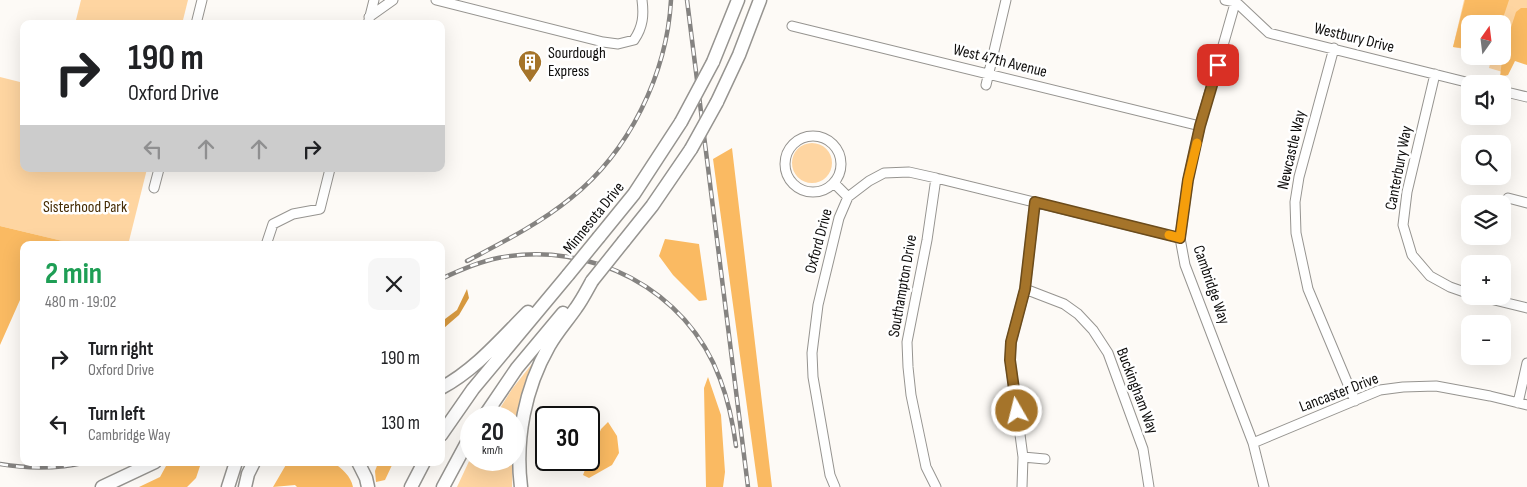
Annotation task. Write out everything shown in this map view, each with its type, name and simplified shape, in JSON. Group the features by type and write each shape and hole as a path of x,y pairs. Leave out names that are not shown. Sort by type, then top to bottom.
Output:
{"highway":[{"name":"Minnesota Drive","path":"445,429 473,389 634,194 681,122 713,62 738,0"},
{"path":"491,406 517,368 592,281 652,206 691,149 717,102 739,55 760,0"},
{"path":"445,386 476,364 543,297 568,275"},
{"path":"525,411 532,385 550,344 592,281"},
{"path":"443,487 460,455"},
{"path":"102,487 147,466"},
{"path":"228,487 235,466"},
{"path":"245,487 252,466"},
{"path":"360,466 368,487"},
{"path":"410,487 422,466"},
{"path":"517,487 518,471"},
{"path":"519,471 521,487"}],"street":[{"path":"197,20 202,0"},
{"path":"368,20 374,0"},
{"path":"369,20 393,0"},
{"path":"436,0 603,42 618,44 634,40 640,32 643,21 642,0"},
{"path":"986,85 1006,0"},
{"path":"1226,0 1236,1"},
{"name":"Westbury Drive","path":"1236,1 1269,33 1461,81"},
{"name":"Cambridge Way","path":"1236,1 1200,126 1188,180 1180,238 1185,265 1253,443 1264,487"},
{"name":"West 47th Avenue","path":"792,26 1200,126"},
{"name":"Newcastle Way","path":"1334,48 1299,177 1295,202 1296,233 1308,288 1355,401"},
{"name":"Canterbury Way","path":"1434,74 1407,192 1403,224 1412,255 1430,276 1461,291"},
{"path":"1511,93 1527,97"},
{"path":"808,136 825,139 832,144 838,150 841,159 839,176 834,183 827,189 819,192 801,190 794,185 786,170 785,161 792,145 808,136"},
{"path":"154,188 158,172"},
{"path":"267,241 273,224 293,214 320,209 329,172"},
{"name":"Oxford Drive","path":"835,487 830,476 813,377 812,353 818,304 839,218 848,197 868,181 884,173 909,172 1180,238"},
{"name":"Southampton Drive","path":"936,178 927,240 907,342 913,404 926,467 936,487"},
{"path":"834,183 848,197"},
{"path":"1511,199 1527,202"},
{"path":"1022,487 1023,457 1010,360 1011,342 1025,289 1035,202"},
{"name":"Buckingham Way","path":"1025,289 1064,304 1078,314 1093,330 1108,353 1143,449 1149,487"},
{"path":"1511,304 1527,308"},
{"path":"1518,403 1527,363"},
{"name":"Lancaster Drive","path":"1253,443 1380,390 1436,386 1527,405"},
{"path":"1023,457 1045,459"}],"green space":[{"path":"81,0 188,0 183,20 76,20"},
{"path":"1464,0 1527,0 1527,62 1511,58 1511,15 1461,15 1461,48 1453,47"},
{"path":"1490,65 1508,65 1506,73 1489,68"},
{"name":"Sisterhood Park","path":"0,77 20,82 20,172 146,172 129,241 62,241 0,226"},
{"path":"812,143 826,149 832,163 826,177 812,183 798,177 792,163 798,149"},
{"path":"539,355 525,410 525,406 501,406 512,389"},
{"path":"464,471 513,471 512,487 457,487"}],"shaded area":[{"path":"1465,0 1509,0 1504,15 1461,15"},
{"path":"1521,8 1527,8 1527,65 1515,61 1508,75 1500,75 1501,65 1511,65 1511,27 1516,12"},
{"path":"1461,16 1461,48 1453,47"},
{"path":"732,148 772,487 758,487 713,159"},
{"path":"0,226 63,241 20,241 20,300 0,345"},
{"path":"665,239 699,244 707,300 699,301 673,275 659,256"},
{"path":"467,289 469,298 459,315 445,327 445,319 457,310"},
{"path":"708,377 721,415 725,472 723,487 706,487 704,388"},
{"path":"608,422 617,436 619,453 612,465 589,478 583,475 585,471 600,471 601,429"},
{"path":"166,466 200,466 196,478 187,487 139,487 160,477"},
{"path":"285,466 338,466 348,476 353,487 297,487 295,485 273,487"},
{"path":"377,466 392,466 385,480 376,482 375,471"}],"railway":[{"path":"467,261 520,232 559,207 592,179 611,158 627,135 653,83 662,56 671,0"},
{"path":"687,0 748,487"},
{"path":"445,277 498,258 533,254 567,257 600,265 631,278 660,296 684,320 705,347 720,379 732,420 736,446"},
{"path":"0,464 22,467 65,466"}],"slow traffic":[{"path":"1169,235 1180,238 1188,180 1197,143"}],"place":[{"name":"Sourdough Express","path":"530,83"}],"route":[{"path":"1017,411 1010,360 1011,342 1025,289 1035,202 1180,238 1188,180 1200,126 1218,65"}]}
